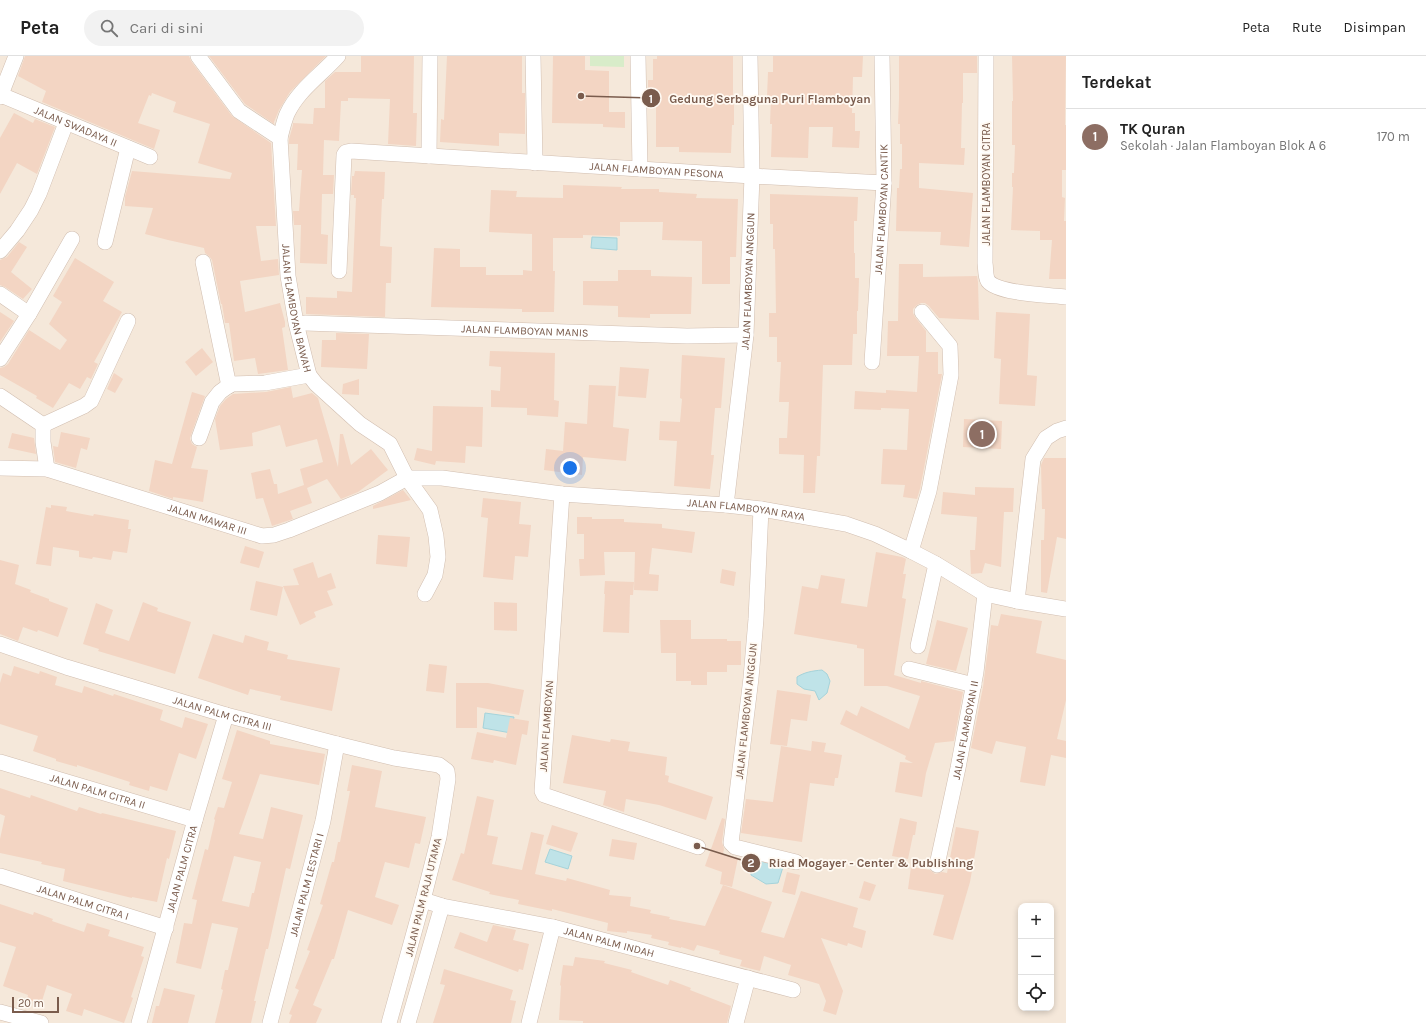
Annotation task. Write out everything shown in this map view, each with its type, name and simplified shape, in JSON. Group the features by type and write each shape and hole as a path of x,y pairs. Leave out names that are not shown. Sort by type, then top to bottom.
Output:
{"street":[{"path":"0,96 16,56"},
{"name":"JALAN FLAMBOYAN BAWAH","path":"338,56 295,99 284,120 280,138 288,276 296,323 309,376 360,424 390,444 407,478 430,510 436,536 438,557 435,575 425,594"},
{"path":"429,156 430,56"},
{"path":"533,56 535,162"},
{"path":"638,56 640,169"},
{"name":"JALAN FLAMBOYAN ANGGUN","path":"726,504 746,335 752,176 750,56"},
{"name":"JALAN FLAMBOYAN CANTIK","path":"872,362 884,183 882,56"},
{"name":"JALAN FLAMBOYAN CITRA","path":"986,56 986,275 988,280 993,285 1016,292 1066,297"},
{"path":"199,58 238,110 280,138"},
{"name":"JALAN SWADAYA II","path":"0,96 150,157"},
{"path":"0,251 17,231 31,210 39,194 66,123"},
{"path":"105,242 128,148"},
{"name":"JALAN FLAMBOYAN PESONA","path":"339,271 344,155 346,152 352,151 884,183"},
{"path":"0,359 29,314 72,239"},
{"path":"204,262 229,386"},
{"path":"0,294 29,314"},
{"path":"911,550 929,492 951,376 950,346 922,312"},
{"path":"43,425 84,406 90,401 128,321"},
{"name":"JALAN FLAMBOYAN MANIS","path":"305,323 687,336 746,335"},
{"path":"199,438 212,402 220,392 231,384 265,382 309,376"},
{"path":"0,396 43,425"},
{"path":"43,425 43,442 47,469"},
{"path":"1017,601 1033,459 1046,438 1057,431 1066,428"},
{"name":"JALAN MAWAR III","path":"0,468 47,469 262,536 274,535 290,530 380,493 407,478"},
{"name":"JALAN FLAMBOYAN RAYA","path":"407,478 442,478 562,494 726,504 846,524 875,534 911,550 985,594 1066,609"},
{"name":"JALAN FLAMBOYAN","path":"562,494 542,791 544,795 698,847"},
{"name":"JALAN FLAMBOYAN ANGGUN","path":"761,509 756,619 751,678 731,843 735,847 796,862"},
{"path":"918,646 930,584 936,564"},
{"name":"JALAN FLAMBOYAN II","path":"937,865 974,685 985,594"},
{"name":"JALAN PALM CITRA III","path":"0,644 66,667 226,715 394,758 438,765 447,770"},
{"path":"909,669 974,685"},
{"name":"JALAN PALM CITRA","path":"139,1023 195,820 226,715"},
{"name":"JALAN PALM LESTARI I","path":"270,1023 323,821 337,744"},
{"name":"JALAN PALM CITRA II","path":"0,762 195,820"},
{"name":"JALAN PALM RAJA UTAMA","path":"390,1023 423,900 438,837 448,779 447,770"},
{"name":"JALAN PALM CITRA I","path":"0,876 166,928"},
{"name":"JALAN PALM INDAH","path":"423,900 442,906 553,927 793,990"},
{"name":"JALAN PALM RAJA UTAMA","path":"408,1023 442,906"},
{"path":"534,1022 553,927"},
{"path":"736,1023 748,978"},
{"path":"0,1012 41,1023"}],"shaded area":[{"path":"0,56 1066,56 1066,1023 0,1023"}],"green space":[{"path":"590,56 624,56 624,67 590,66"}],"water":[{"path":"592,237 617,238 617,250 591,248"},
{"path":"822,670 827,674 830,681 827,693 819,700 815,691 804,689 797,684 797,677 809,672"},
{"path":"485,713 514,717 511,733 483,728"},
{"path":"550,849 572,856 568,869 545,862"},
{"path":"754,858 781,864 783,867 778,883 766,884 751,875"}],"building":[{"path":"25,56 189,56 191,61 232,116 271,143 276,226 256,226 261,261 278,259 279,275 240,281 245,312 280,303 285,322 285,327 282,328 288,370 258,374 255,358 234,361 229,323 225,323 212,260 205,253 204,248 145,234 153,208 125,206 125,197 132,171 230,179 232,173 198,163 210,124 173,112 176,102 152,93 151,96 149,95 138,123 160,130 154,149 42,102 46,91 18,76"},
{"path":"209,56 326,56 290,92 279,110 274,124 245,104"},
{"path":"361,56 414,56 413,113 417,113 416,146 388,144 390,99 348,98 348,101 341,101 339,141 324,140 323,175 334,175 333,194 322,194 321,234 328,235 327,264 300,263 301,225 294,225 293,211 299,211 302,170 297,170 298,144 289,144 293,123 313,124 314,108 325,108 325,81 335,72 361,72"},
{"path":"447,56 522,56 522,93 525,93 525,134 499,133 499,146 440,142 441,119 444,120"},
{"path":"553,56 585,56 585,70 609,71 609,112 625,112 625,128 603,127 603,124 552,123"},
{"path":"657,56 733,56 734,125 732,125 731,153 679,152 679,147 656,147 656,105 648,105 648,80 653,80 653,59 657,59"},
{"path":"773,56 863,56 862,77 853,77 852,113 855,113 855,131 860,131 859,148 832,147 833,127 809,127 808,158 771,157 771,97 767,97 768,72 773,72"},
{"path":"899,56 977,56 977,73 963,73 961,148 965,148 964,165 919,163 919,188 973,193 969,247 940,245 941,232 896,231 897,188 899,188 900,169 902,169 902,144 900,144 900,124 898,124"},
{"path":"1012,56 1066,56 1066,170 1062,170 1062,197 1065,198 1064,221 1066,221 1066,279 1049,279 1052,240 1040,240 1040,231 1011,230 1013,187 1012,173 1014,173 1015,145 1012,145"},
{"path":"14,113 33,123 35,119 55,127 37,174 17,163 0,194 0,138"},
{"path":"355,171 385,172 380,246 392,247 391,283 386,283 385,317 306,314 306,297 337,298 337,291 352,292 356,198 354,198 354,195 351,195 352,176 354,176"},
{"path":"563,185 622,187 621,189 659,189 659,192 697,194 696,198 738,199 736,257 730,257 730,284 702,284 702,241 662,240 663,222 620,222 620,236 583,235 583,238 553,238 553,271 555,271 554,312 522,312 522,309 431,307 434,248 460,249 460,267 486,267 486,275 523,275 523,270 532,271 532,234 489,232 491,190 517,191 516,197 563,198"},
{"path":"770,194 858,197 857,221 854,221 855,278 859,278 857,334 853,334 852,365 823,365 820,456 817,456 815,493 803,493 804,455 779,454 779,438 787,438 789,402 779,402 781,362 777,362 777,337 769,337 769,313 776,313 775,249 773,249 773,224 770,224"},
{"path":"19,242 27,247 11,272 32,289 23,299 0,285 0,260 7,257"},
{"path":"75,258 114,282 103,301 122,312 94,362 98,364 91,379 87,377 80,389 69,383 53,408 36,398 37,396 0,375 0,368 8,364 29,330 60,350 67,340 49,324 62,302 53,296"},
{"path":"899,264 923,264 923,277 977,276 978,282 979,320 939,318 925,303 917,305 913,309 915,317 926,331 926,352 938,352 938,374 942,374 917,499 903,497 905,485 881,484 883,449 907,450 909,409 854,409 855,391 886,393 886,390 917,392 919,356 887,356 888,321 898,321"},
{"path":"618,270 651,270 651,276 692,277 691,314 650,314 650,318 618,317 618,306 583,305 583,281 618,281"},
{"path":"0,312 14,321 0,342"},
{"path":"996,312 1030,314 1027,375 1037,376 1035,406 999,404 1001,359 994,358"},
{"path":"336,333 369,334 367,369 321,367 322,340 336,340"},
{"path":"202,348 213,362 196,376 185,362"},
{"path":"490,351 555,353 554,400 559,401 558,417 527,415 527,408 491,407 491,390 500,391 501,367 489,366"},
{"path":"682,355 725,358 721,408 715,408 711,455 714,455 710,489 674,486 677,441 659,440 660,421 680,422 682,399 680,398"},
{"path":"620,367 649,369 646,398 618,396"},
{"path":"114,373 123,379 115,393 107,389"},
{"path":"359,379 359,395 342,394 343,384"},
{"path":"589,385 616,386 613,427 629,429 626,461 583,457 582,475 544,470 546,449 563,451 565,422 587,424"},
{"path":"291,387 293,398 312,393 318,398 338,467 340,434 343,434 351,465 371,449 388,470 358,492 341,499 327,479 307,488 312,503 290,511 293,519 272,526 263,498 256,499 251,473 270,469 274,484 277,484 278,494 304,485 300,469 323,462 317,439 286,447 280,425 252,433 253,446 220,450 215,419 220,406 233,394 266,392"},
{"path":"192,392 205,396 190,439 192,444 197,447 191,468 208,470 203,502 173,497 173,499 149,491 155,460 172,464"},
{"path":"433,406 483,407 482,447 466,446 465,463 436,461 435,465 414,460 417,448 432,451"},
{"path":"964,419 1002,421 1001,449 963,447"},
{"path":"61,432 90,438 87,450 81,448 76,468 55,462 53,446 58,447"},
{"path":"12,433 34,438 36,454 8,448"},
{"path":"1044,458 1066,458 1066,539 1057,537 1047,593 1041,592 1041,540 1044,540 1045,509 1042,509 1041,465"},
{"path":"975,487 1014,488 1013,512 1004,512 1001,567 985,563 982,573 971,574 970,550 975,550 977,517 941,514 943,492 975,495"},
{"path":"403,490 411,500 373,509 373,506"},
{"path":"483,498 521,502 519,524 531,525 528,557 515,556 513,580 483,577 488,518 481,517"},
{"path":"51,505 67,507 66,511 129,520 128,529 131,529 127,553 113,551 111,560 93,557 92,559 79,557 79,551 53,547 51,566 36,564 46,507 51,508"},
{"path":"577,517 592,517 592,519 624,519 624,522 662,524 662,528 695,532 692,553 652,548 649,574 659,575 658,591 634,590 635,552 604,552 605,575 580,576 579,559 584,559 584,534 577,534"},
{"path":"378,535 410,537 407,567 376,564"},
{"path":"245,546 264,552 259,568 240,563"},
{"path":"876,552 906,559 903,574 906,574 902,598 906,599 894,675 921,683 921,681 963,692 954,741 935,743 926,773 922,797 895,792 900,762 913,763 905,759 906,756 840,724 846,710 857,716 861,706 909,729 920,696 887,686 864,686 864,649 857,648 857,645 794,634 802,586 818,589 821,575 845,579 841,603 867,607"},
{"path":"0,560 19,565 15,584 31,590 30,592 49,599 49,601 68,608 58,637 38,630 37,632 23,627 18,641 0,634"},
{"path":"313,562 318,578 331,573 336,588 327,591 333,605 314,612 316,617 300,625 283,586 299,585 293,569"},
{"path":"722,569 736,572 734,586 720,583"},
{"path":"256,581 283,587 277,616 250,610"},
{"path":"605,581 634,582 633,595 630,595 629,633 603,632"},
{"path":"143,602 158,608 157,611 191,622 175,674 98,651 99,649 83,644 96,603 113,610 105,633 129,641"},
{"path":"494,602 517,603 517,631 494,630"},
{"path":"1001,614 1042,621 1036,653 1066,660 1066,700 1057,739 1066,741 1066,758 1051,755 1045,786 1020,782 1026,747 996,741 992,754 971,748 983,687 991,625 998,626"},
{"path":"660,620 691,620 691,639 727,639 727,641 741,641 741,665 727,665 727,672 707,672 707,685 691,685 691,681 676,681 676,653 661,653"},
{"path":"937,620 968,628 956,671 926,664"},
{"path":"213,634 243,643 245,635 269,642 267,650 288,655 287,659 340,668 332,711 280,700 281,696 250,689 248,695 198,678"},
{"path":"429,664 447,666 444,693 426,691"},
{"path":"14,666 39,674 40,671 57,677 55,685 82,693 84,686 163,710 160,720 182,728 185,717 208,724 196,759 179,753 167,791 150,786 149,791 129,785 130,782 77,765 77,767 56,761 56,759 33,751 38,736 0,724 0,683 3,673 11,676"},
{"path":"456,683 488,683 524,690 519,715 477,707 477,728 456,728"},
{"path":"777,690 811,695 807,721 791,719 787,746 770,744"},
{"path":"510,718 529,721 527,735 522,734 516,765 494,760 493,763 471,759 477,732 506,738"},
{"path":"237,730 270,741 270,744 325,754 319,785 260,774 239,834 263,839 271,807 303,815 290,869 286,868 268,949 266,949 254,1001 256,1001 251,1023 215,1023 223,990 221,989 225,970 228,970 238,928 212,923 201,969 176,963 184,923 192,924 197,900 192,899 205,849 208,850 214,819 218,807 224,808 232,782 222,779","holes":["234,856 261,862 254,893 252,893 249,907 222,901"]},
{"path":"572,735 610,742 611,739 630,742 628,751 667,757 665,775 669,776 668,782 713,797 706,820 659,805 626,799 624,812 603,805 606,791 563,783"},
{"path":"812,741 826,743 824,752 842,755 838,778 835,778 834,786 810,783 802,842 741,833 746,799 773,802 781,746 811,751"},
{"path":"352,765 382,771 375,807 426,817 420,844 415,843 409,868 385,862 375,897 399,905 392,925 348,910 334,959 332,959 313,1005 322,1009 316,1023 289,1023 292,1015 289,1014 299,990 295,988 310,951 307,950 323,905 320,904 332,862 334,862 338,842 340,842 350,791 347,791"},
{"path":"0,788 30,798 31,795 77,811 79,807 101,814 176,831 169,859 167,858 157,902 132,898 63,881 65,869 41,864 42,862 0,853 0,839 5,816 0,814"},
{"path":"477,796 494,800 487,835 498,837 492,864 522,870 531,832 544,835 535,874 566,881 567,878 610,890 609,895 631,897 630,906 651,910 650,913 670,917 669,919 705,926 723,885 772,902 761,932 784,938 801,891 858,908 853,927 866,931 862,948 848,943 847,946 821,938 843,991 836,1015 823,1011 826,1001 819,984 788,975 791,965 764,956 760,971 740,966 742,960 719,954 720,951 697,945 694,951 668,945 669,942 651,938 652,935 627,931 627,933 607,931 608,923 552,909 552,911 518,904 519,900 489,894 490,892 452,880 461,853 464,854"},
{"path":"722,818 725,819 722,842 724,849 723,854 738,858 732,887 720,884 722,872 705,866"},
{"path":"900,818 917,822 908,859 892,856"},
{"path":"552,825 578,833 571,852 546,844"},
{"path":"956,827 979,831 970,882 953,940 933,935 944,895 908,889 911,867 930,870 935,874 942,872 947,873"},
{"path":"612,839 637,843 634,860 609,856"},
{"path":"787,872 800,875 795,895 782,892"},
{"path":"864,881 876,885 870,901 859,898"},
{"path":"0,904 33,915 34,912 53,919 52,921 84,932 87,923 110,930 108,936 144,947 141,956 144,957 131,997 133,998 124,1023 84,1009 82,1016 66,1011 72,994 47,985 41,1004 27,999 28,995 3,986 16,947 0,942"},
{"path":"493,925 516,930 513,940 529,944 523,970 519,969 518,972 454,948 460,932 487,942"},
{"path":"575,957 605,961 604,963 632,970 631,972 668,985 670,980 691,988 690,990 731,1006 727,1023 583,1023 583,1021 559,1020 560,985 563,965 573,966"},
{"path":"444,969 513,990 510,1000 516,1001 511,1023 433,1023 445,985 440,984"},
{"path":"164,988 195,995 188,1023 152,1023 156,1006 159,1006"}],"place":[{"name":"Gedung Serbaguna Puri Flamboyan","path":"581,96"},
{"name":"TK Quran","path":"982,434"},
{"name":"Riad Mogayer - Center & Publishing","path":"697,846"}]}
